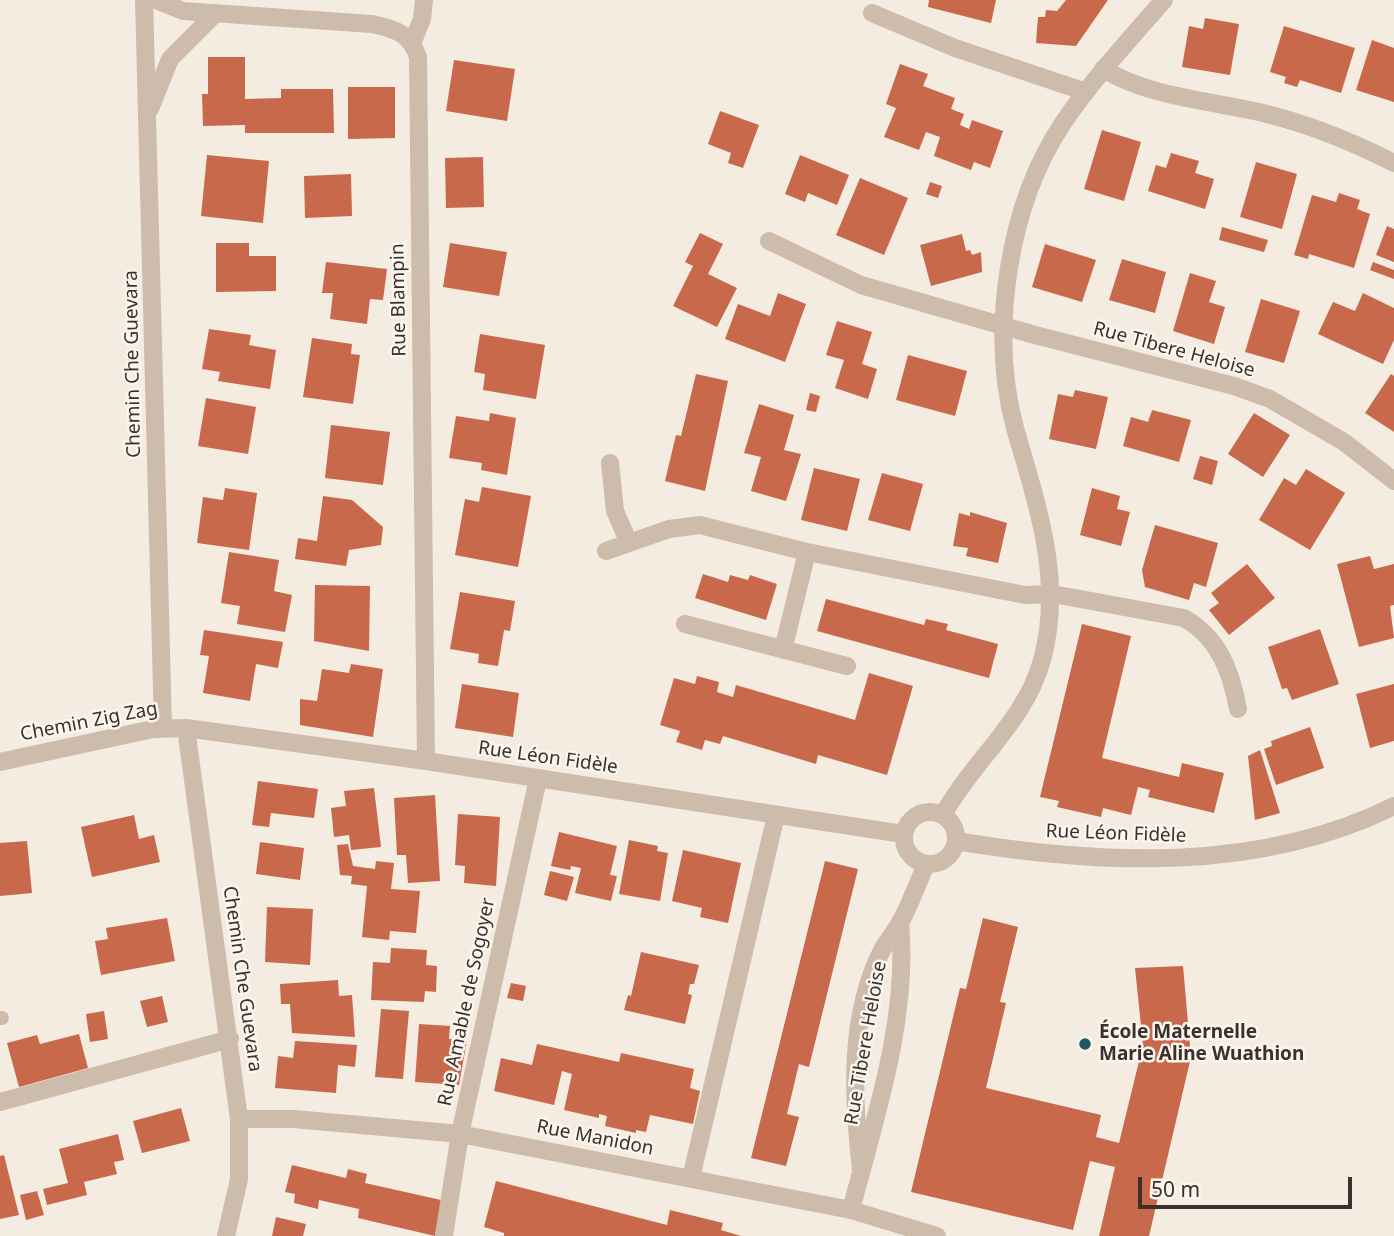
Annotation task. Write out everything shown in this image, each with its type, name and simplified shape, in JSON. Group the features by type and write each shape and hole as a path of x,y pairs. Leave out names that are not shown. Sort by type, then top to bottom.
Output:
{"street":[{"name":"Chemin Che Guevara","path":"144,0 163,727"},
{"path":"156,0 183,11 372,24 398,30 413,41 422,19 424,0"},
{"path":"943,815 954,795 1022,705 1034,683 1045,648 1052,594 1045,536 1014,423 1006,376 1006,285 1014,238 1030,190 1062,125 1103,69 1164,0"},
{"path":"148,116 170,59 216,13"},
{"path":"872,13 954,48 1086,92"},
{"name":"Rue Blampin","path":"413,41 418,57 426,761"},
{"path":"1103,69 1147,90 1265,114 1329,134 1394,163"},
{"name":"Rue Tibere Heloise","path":"769,241 861,285 1222,382 1270,399 1344,442 1394,481"},
{"path":"610,463 615,511 629,543"},
{"path":"606,551 684,526 700,525 807,552 1025,595 1052,594 1184,618 1199,627 1218,649 1232,676 1238,709"},
{"path":"783,650 807,552"},
{"path":"685,624 847,666"},
{"name":"Chemin Zig Zag","path":"0,762 163,727 186,728"},
{"name":"Chemin Che Guevara","path":"186,728 239,1118 239,1179 226,1236"},
{"name":"Rue Léon Fidèle","path":"186,728 426,761 903,834"},
{"name":"Rue Amable de Sogoyer","path":"444,1236 460,1134 538,779"},
{"name":"Rue Léon Fidèle","path":"956,841 1024,852 1115,859 1203,857 1285,844 1366,820 1394,806"},
{"path":"933,812 943,815 951,822 956,841 946,859 926,865 908,854 903,834 913,817 933,812"},
{"path":"691,1178 776,815"},
{"name":"Rue Tibere Heloise","path":"860,1170 853,1103 854,1061 867,992 881,951 900,922 926,865"},
{"name":"Rue Tibere Heloise","path":"851,1210 874,1126 891,1042 904,959 900,922"},
{"path":"0,1102 230,1039"},
{"name":"Rue Manidon","path":"239,1118 294,1119 460,1134 851,1210 937,1236"}],"building":[{"path":"929,0 996,0 991,23 928,7"},
{"path":"1066,0 1108,0 1076,46 1036,43 1038,17 1045,17 1046,10 1057,11"},
{"path":"1205,18 1239,24 1230,75 1182,67 1189,26 1203,29"},
{"path":"1284,26 1355,48 1341,93 1300,80 1297,87 1284,83 1286,77 1270,72"},
{"path":"1372,40 1394,48 1394,102 1356,90"},
{"path":"208,57 245,57 245,99 281,98 281,89 333,89 334,133 245,133 245,125 203,126 202,94 208,94"},
{"path":"454,60 515,69 507,121 446,111"},
{"path":"900,64 928,74 923,86 955,98 951,109 964,114 960,125 969,129 972,120 1003,131 990,168 974,162 971,170 934,156 940,137 926,132 919,150 884,137 896,108 886,104"},
{"path":"348,87 395,87 395,138 348,139"},
{"path":"720,111 759,125 743,168 728,163 731,153 708,144"},
{"path":"1102,130 1141,142 1124,201 1084,189"},
{"path":"1171,153 1199,161 1195,173 1214,179 1205,209 1148,191 1156,165 1166,168"},
{"path":"207,155 269,161 263,223 201,216"},
{"path":"800,155 849,175 837,205 808,193 805,202 785,194"},
{"path":"483,157 484,207 446,208 445,158"},
{"path":"1256,162 1297,174 1282,229 1240,217"},
{"path":"351,174 352,216 305,218 304,176"},
{"path":"860,178 908,198 884,255 836,235"},
{"path":"930,182 942,186 938,198 926,194"},
{"path":"1339,193 1360,200 1357,209 1370,214 1354,268 1309,254 1308,259 1294,255 1312,195 1336,202"},
{"path":"1387,226 1394,229 1394,262 1376,255"},
{"path":"1222,227 1268,240 1264,252 1219,240"},
{"path":"700,233 723,244 708,274 737,288 717,327 673,306 693,266 685,262"},
{"path":"962,234 966,251 970,250 972,255 981,252 982,272 931,286 920,245"},
{"path":"216,243 249,243 249,256 276,256 276,291 216,292"},
{"path":"450,243 507,252 499,296 443,287"},
{"path":"1045,244 1096,260 1082,302 1032,287"},
{"path":"1122,259 1166,272 1155,313 1109,300"},
{"path":"326,262 387,269 383,300 370,299 367,324 330,319 333,293 322,293"},
{"path":"1373,262 1394,270 1394,279 1370,270"},
{"path":"1190,273 1216,281 1209,302 1225,307 1214,344 1173,331"},
{"path":"778,293 806,304 785,362 725,339 738,304 770,316"},
{"path":"1363,293 1394,308 1394,340 1383,364 1318,334 1333,302 1355,311"},
{"path":"1261,299 1300,311 1284,363 1245,352"},
{"path":"837,321 872,332 862,364 877,369 868,399 835,388 844,360 826,355"},
{"path":"209,329 251,335 249,345 276,350 270,389 218,381 220,372 202,369"},
{"path":"480,334 545,345 536,399 483,390 485,374 474,372"},
{"path":"312,338 352,344 351,354 360,355 353,404 303,397"},
{"path":"908,355 967,371 955,416 896,400"},
{"path":"696,374 728,381 705,491 665,481 676,435 681,436"},
{"path":"1391,374 1394,376 1394,432 1365,413"},
{"path":"1075,390 1108,397 1096,449 1049,439 1058,394 1073,397"},
{"path":"810,393 820,396 816,412 806,410"},
{"path":"206,398 256,407 248,454 198,446"},
{"path":"759,404 794,415 784,450 801,454 786,501 751,491 761,457 744,453"},
{"path":"1152,410 1191,420 1179,462 1123,446 1131,417 1148,422"},
{"path":"490,413 516,418 507,475 481,470 482,463 449,458 456,416 489,421"},
{"path":"1254,413 1290,435 1263,477 1228,454"},
{"path":"331,425 390,432 383,485 325,478"},
{"path":"1200,456 1218,461 1212,485 1193,479"},
{"path":"814,468 860,479 847,531 801,520"},
{"path":"1306,469 1345,493 1310,550 1259,520 1284,478 1296,485"},
{"path":"882,473 923,484 910,531 868,520"},
{"path":"482,487 531,496 518,567 455,555 465,499 479,502"},
{"path":"225,488 257,493 249,550 197,543 203,497 223,500"},
{"path":"1092,488 1120,496 1117,509 1130,512 1121,546 1080,535"},
{"path":"323,496 352,500 383,527 381,545 349,550 346,566 295,559 298,538 317,541"},
{"path":"970,512 1007,523 998,563 966,556 968,548 953,546 959,513 970,516"},
{"path":"1155,525 1218,543 1206,587 1194,583 1189,600 1145,587 1142,570"},
{"path":"229,552 279,560 274,591 292,595 285,632 237,624 240,606 221,603"},
{"path":"1370,556 1374,569 1394,564 1394,605 1390,606 1394,638 1359,647 1337,564"},
{"path":"1247,564 1275,598 1229,635 1209,610 1219,603 1211,593"},
{"path":"703,574 728,582 730,575 748,580 750,575 777,584 766,620 695,598"},
{"path":"315,585 370,586 369,651 314,641"},
{"path":"460,592 515,601 510,631 504,630 498,666 478,663 479,654 450,649"},
{"path":"826,599 924,625 926,619 948,624 946,630 998,644 989,678 817,631"},
{"path":"1082,624 1131,636 1102,758 1179,777 1182,763 1224,773 1214,813 1148,797 1150,790 1138,787 1131,815 1103,808 1101,817 1057,807 1059,801 1040,797"},
{"path":"1320,629 1339,684 1292,700 1287,688 1282,689 1268,647"},
{"path":"204,630 283,642 278,668 256,664 250,701 203,693 209,656 200,655"},
{"path":"351,664 383,669 373,737 300,725 300,699 317,701 322,669 349,673"},
{"path":"869,673 913,686 887,775 818,755 816,764 723,736 720,744 705,740 702,750 676,742 680,731 660,725 674,678 695,684 697,676 719,682 717,692 733,697 736,685 855,720"},
{"path":"462,684 519,693 513,737 455,728"},
{"path":"1394,684 1394,741 1370,748 1356,694"},
{"path":"1310,727 1324,768 1276,785 1264,749 1272,746 1271,741"},
{"path":"1260,750 1280,813 1255,820 1248,756"},
{"path":"258,781 318,789 314,818 271,813 269,827 252,825"},
{"path":"374,788 381,847 351,850 349,835 334,837 331,808 346,806 344,791"},
{"path":"435,795 440,881 408,883 406,855 397,855 394,798"},
{"path":"458,814 500,817 496,886 464,883 465,866 455,865"},
{"path":"134,815 139,839 154,835 160,862 92,877 81,827"},
{"path":"559,832 617,846 610,875 617,876 611,901 575,893 581,868 571,866 570,870 551,866"},
{"path":"629,840 658,846 657,851 668,853 660,901 619,894"},
{"path":"27,841 32,893 0,896 0,843"},
{"path":"260,842 304,848 300,880 256,874"},
{"path":"348,844 353,866 375,869 376,861 394,863 391,889 420,891 416,933 390,931 389,940 362,937 367,886 351,884 352,876 340,875 337,845"},
{"path":"683,850 741,863 728,923 700,917 702,908 672,901"},
{"path":"825,861 858,869 809,1067 799,1064 787,1114 799,1117 786,1166 751,1158"},
{"path":"550,871 574,877 567,901 544,895"},
{"path":"267,907 313,909 310,965 265,962"},
{"path":"167,918 175,961 101,975 95,941 108,939 106,928"},
{"path":"983,918 1018,927 1000,1002 1006,1003 986,1088 1101,1115 1096,1137 1119,1143 1143,1045 1135,968 1183,966 1191,1057 1149,1236 1099,1236 1115,1167 1090,1161 1073,1230 911,1192 960,988 966,989"},
{"path":"391,948 427,950 426,965 437,966 436,992 425,991 424,1002 371,1000 373,962 390,963"},
{"path":"641,952 699,965 694,984 690,984 688,994 692,995 685,1024 624,1010 628,995 631,996"},
{"path":"338,980 339,996 352,995 355,1037 292,1033 290,1004 281,1004 280,984"},
{"path":"511,983 526,986 523,1001 507,998"},
{"path":"162,996 168,1022 147,1027 140,1001"},
{"path":"381,1009 409,1011 403,1079 375,1077"},
{"path":"104,1011 108,1039 90,1042 86,1014"},
{"path":"419,1024 450,1026 449,1039 467,1040 459,1085 415,1082"},
{"path":"79,1034 88,1068 19,1087 7,1043 37,1035 40,1044"},
{"path":"295,1041 357,1045 355,1067 338,1065 336,1093 275,1088 278,1056 293,1058"},
{"path":"537,1044 619,1062 621,1053 694,1069 690,1088 700,1091 693,1124 650,1115 646,1132 636,1130 636,1133 605,1126 607,1116 599,1114 599,1118 564,1110 572,1074 562,1071 554,1105 494,1091 501,1058 532,1065"},
{"path":"181,1108 190,1141 142,1153 133,1121"},
{"path":"118,1134 124,1160 114,1162 117,1174 84,1182 87,1195 47,1205 43,1189 68,1183 59,1149"},
{"path":"4,1155 19,1215 0,1219 0,1156"},
{"path":"292,1165 346,1178 348,1169 367,1174 365,1183 441,1200 435,1236 358,1218 359,1209 319,1200 318,1209 294,1203 295,1194 285,1192"},
{"path":"496,1181 667,1225 670,1210 723,1223 721,1230 741,1236 504,1236 504,1233 484,1227"},
{"path":"37,1191 44,1215 26,1220 20,1195"},
{"path":"276,1217 306,1224 303,1236 272,1236"}],"place":[{"name":"École Maternelle Marie Aline Wuathion","path":"1085,1044"}]}
